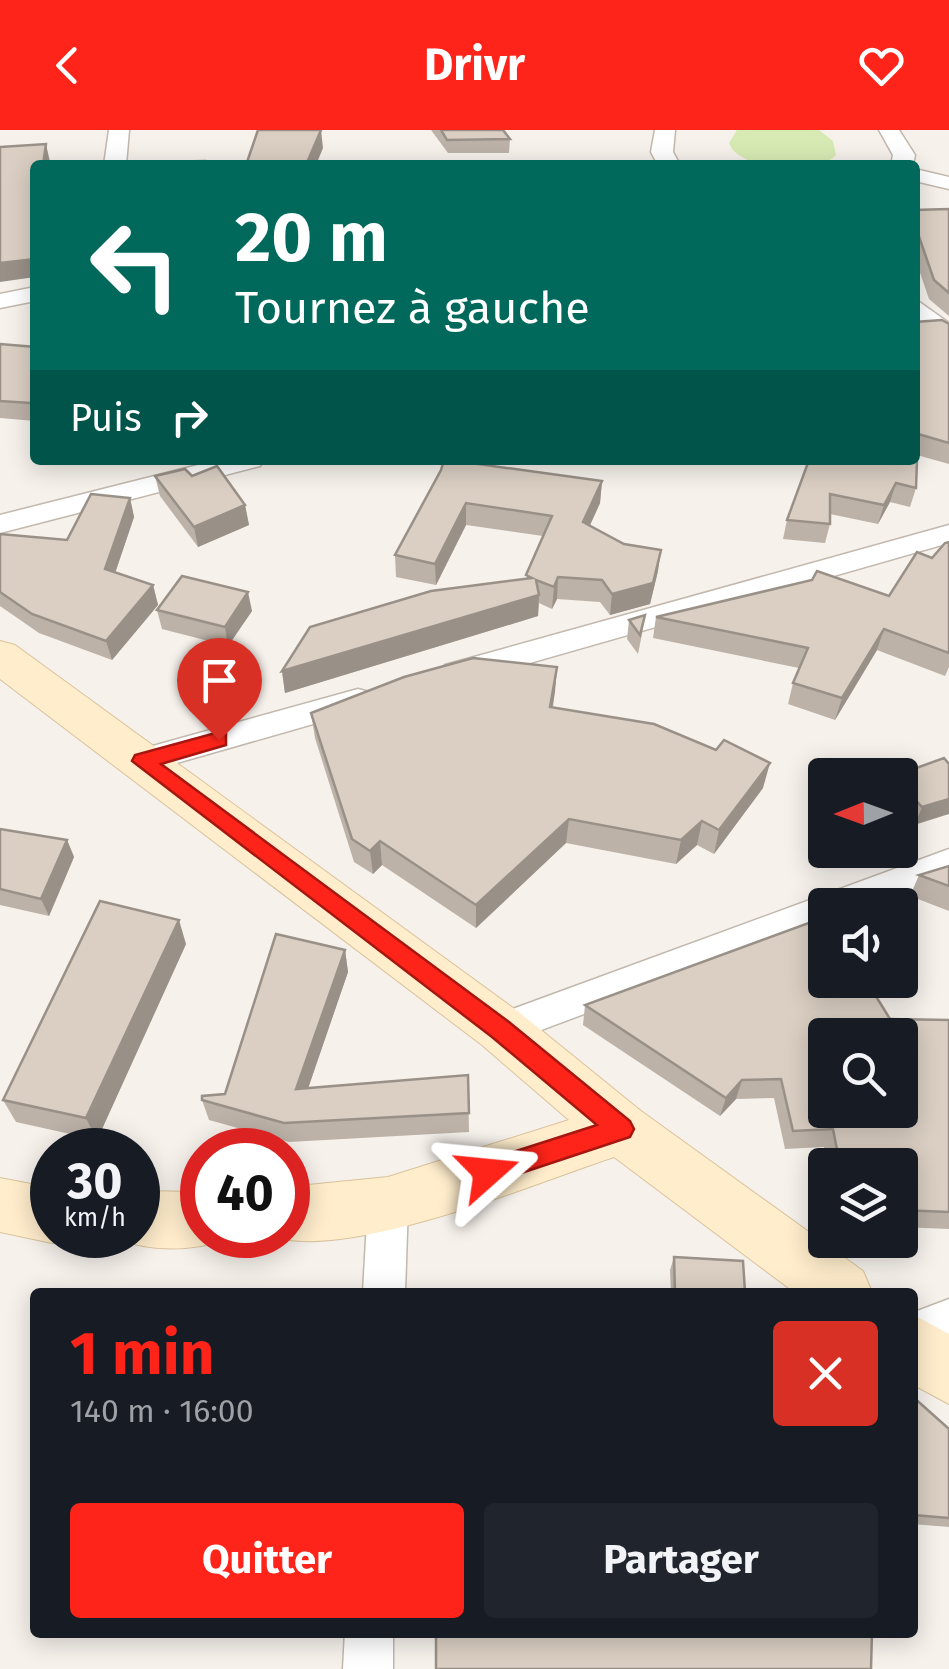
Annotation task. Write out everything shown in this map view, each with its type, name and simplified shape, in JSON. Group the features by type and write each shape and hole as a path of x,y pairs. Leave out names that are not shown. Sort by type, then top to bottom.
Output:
{"street":[{"path":"116,160 119,130"},
{"path":"664,130 662,152 667,160"},
{"path":"889,130 904,155 903,160"},
{"path":"920,176 949,183"},
{"path":"0,301 30,295"},
{"path":"920,310 949,336"},
{"path":"0,524 231,465"},
{"path":"430,680 949,534"},
{"path":"0,656 501,1029 621,1129 837,1288"},
{"path":"142,761 392,691"},
{"path":"882,888 949,863"},
{"path":"501,1029 808,915"},
{"path":"310,1212 388,1204 621,1129"},
{"path":"384,1288 388,1204"},
{"path":"0,1206 30,1211"},
{"path":"918,1333 949,1320"},
{"path":"918,1350 949,1374"},
{"path":"368,1669 370,1638"}],"green space":[{"path":"737,130 819,130 833,141 836,155 828,160 748,160 729,143"}],"building":[{"path":"258,130 321,130 308,160 248,160"},
{"path":"441,130 503,130 510,139 447,140"},
{"path":"46,144 44,160 30,160 30,260 0,263 0,147"},
{"path":"949,209 949,293 934,280 920,239 920,210"},
{"path":"942,320 949,324 949,443 920,435 920,322"},
{"path":"0,344 30,347 30,403 0,401"},
{"path":"442,465 485,465 602,481 583,522 624,544 661,550 653,583 612,594 602,580 558,577 554,587 536,580 539,595 282,671 310,627 431,591 532,578 526,575 552,516 466,503 435,564 395,555"},
{"path":"807,465 917,465 916,488 896,483 884,505 830,494 830,524 787,520"},
{"path":"217,466 245,505 194,527 155,476 185,469 192,476"},
{"path":"91,494 130,498 105,569 153,585 106,641 32,614 0,592 0,534 67,540"},
{"path":"949,542 949,653 884,629 842,698 793,683 808,648 656,617 812,580 817,571 889,596 917,552 932,558"},
{"path":"182,576 248,592 225,627 157,610"},
{"path":"645,615 640,635 629,620"},
{"path":"473,658 557,667 550,707 654,724 716,750 724,740 770,763 719,830 702,821 681,840 569,819 476,905 380,841 370,851 352,839 311,713 404,677"},
{"path":"944,758 949,764 949,799 922,807 918,803 918,767"},
{"path":"0,829 67,840 41,899 0,889"},
{"path":"949,866 949,886 919,875"},
{"path":"100,901 179,920 86,1118 3,1100"},
{"path":"808,923 808,998 877,998 889,1018 808,1018 808,1128 918,1128 918,1019 949,1020 949,1212 918,1211 918,1148 837,1148 833,1129 793,1131 781,1079 742,1080 726,1098 585,1005"},
{"path":"276,934 345,950 296,1089 468,1075 469,1113 284,1123 202,1100 202,1096 225,1094"},
{"path":"674,1257 743,1261 745,1288 675,1288"},
{"path":"918,1401 949,1429 949,1518 918,1515"},
{"path":"436,1638 872,1638 871,1669 436,1669"}],"route":[{"path":"219,740 142,761 501,1029 621,1129 488,1172"}]}
